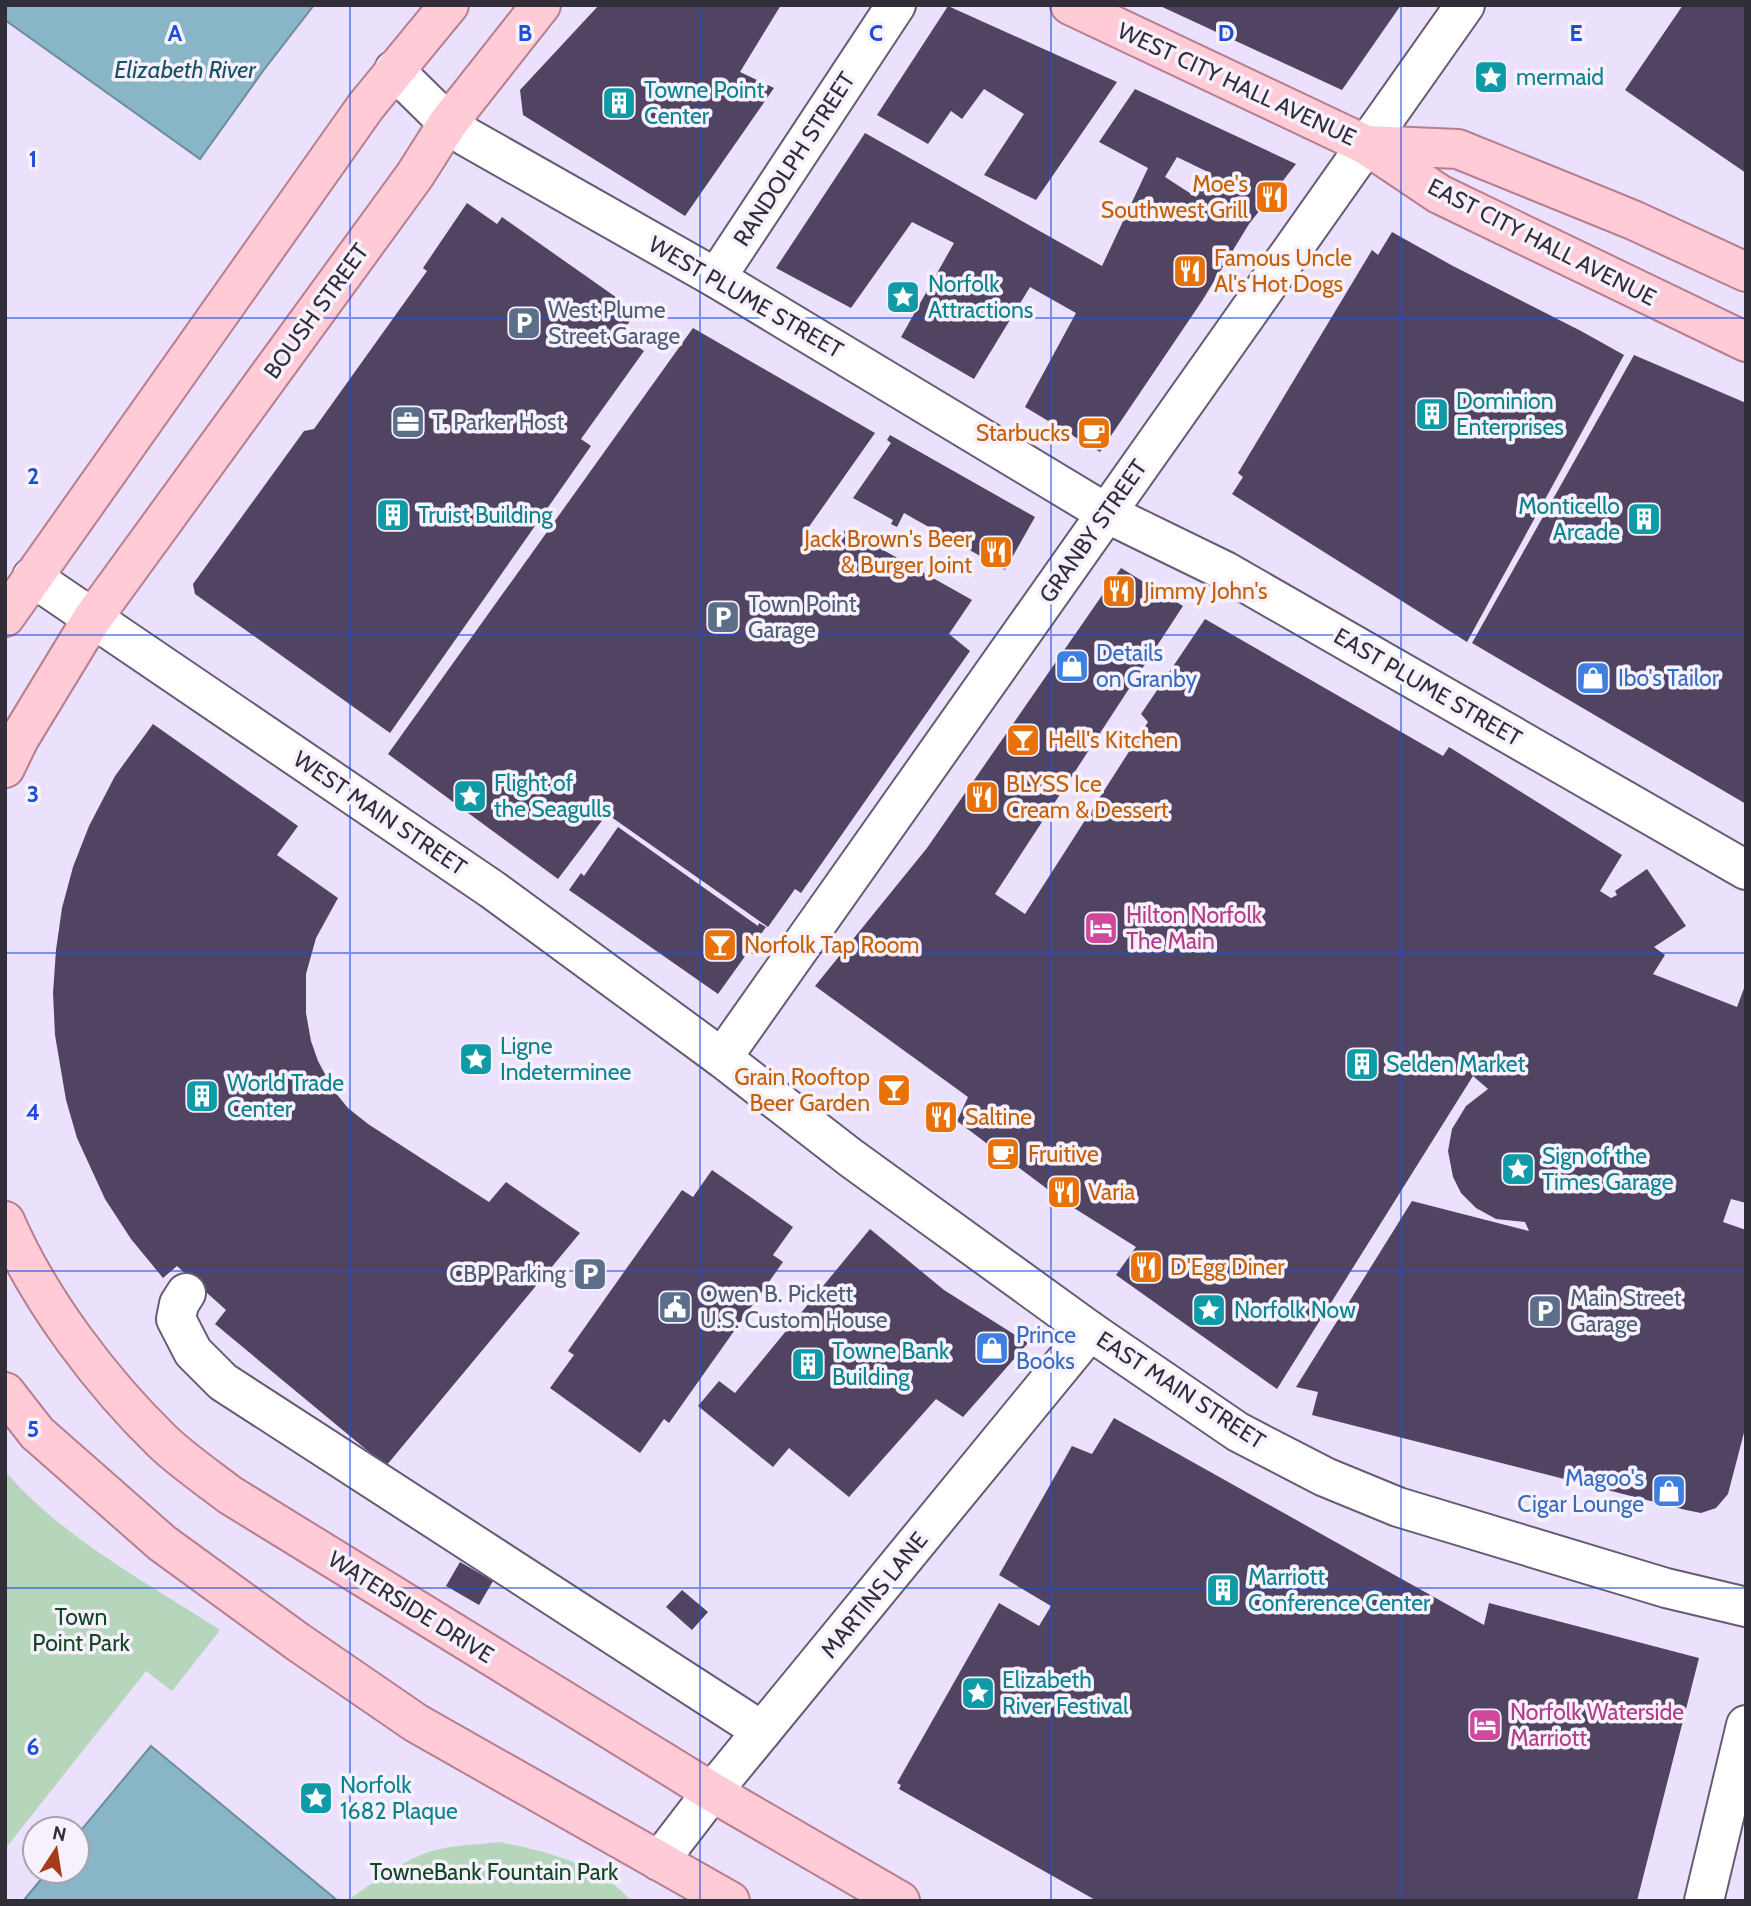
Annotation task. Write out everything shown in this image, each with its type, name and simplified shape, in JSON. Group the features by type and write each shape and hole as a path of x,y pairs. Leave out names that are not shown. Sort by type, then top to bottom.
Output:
{"main road":[{"path":"5,617 366,106 449,5"},
{"name":"BOUSH STREET","path":"92,620 415,175 448,123 541,5"},
{"name":"WEST CITY HALL AVENUE","path":"1070,5 1119,15 1366,145"},
{"name":"EAST CITY HALL AVENUE","path":"1366,145 1458,149 1633,220 1746,272"},
{"name":"EAST CITY HALL AVENUE","path":"1366,145 1439,194 1746,342"},
{"path":"5,768 19,739 92,620"},
{"name":"WATERSIDE DRIVE","path":"5,1221 42,1292 118,1396 165,1444 230,1496 712,1792 899,1901"},
{"path":"5,1392 37,1433 162,1543 298,1642 416,1723 730,1901"}],"street":[{"name":"RANDOLPH STREET","path":"716,278 896,5"},
{"name":"GRANBY STREET","path":"722,1058 1465,5"},
{"name":"WEST PLUME STREET","path":"394,70 448,123 467,137 716,278 1106,513"},
{"name":"EAST PLUME STREET","path":"1106,513 1237,578 1746,870"},
{"name":"WEST MAIN STREET","path":"32,577 493,890 722,1058"},
{"name":"EAST MAIN STREET","path":"722,1058 851,1157 1090,1331 1238,1432 1325,1477 1398,1507 1666,1588 1746,1607"},
{"path":"186,1293 179,1304 176,1320 193,1352 223,1382 762,1731"},
{"name":"MARTINS LANE","path":"659,1861 712,1792 1090,1331"},
{"path":"1704,1901 1746,1725"}],"green space":[{"name":"Town Point Park","path":"5,1471 53,1518 79,1538 220,1630 172,1691 146,1671 32,1815 21,1815 21,1829 5,1849"},
{"name":"TowneBank Fountain Park","path":"499,1842 552,1855 587,1868 604,1877 631,1901 347,1901 393,1870 423,1854 451,1847"}],"water":[{"name":"Elizabeth River","path":"5,5 314,5 200,159 5,20"},
{"path":"151,1746 338,1901 23,1901 36,1885 91,1885 91,1818"}],"building":[{"name":"Towne Point Center","path":"599,5 781,5 740,72 774,88 685,216 523,115 520,90"},
{"path":"1158,5 1401,5 1342,90"},
{"path":"1683,5 1746,5 1746,173 1625,90"},
{"path":"948,6 1117,82 1036,200 984,175 1024,114 984,89 962,119 951,111 928,144 877,115"},
{"path":"1135,89 1296,164 1249,224 1202,301 1100,452 1025,407 1076,313 1030,287 974,379 901,337 954,243 912,222 851,308 776,268 865,133 1102,266 1148,168 1099,142","holes":["1177,157 1210,173 1196,197 1165,177"]},
{"name":"Truist Building","path":"467,203 497,224 502,217 637,312 620,334 644,351 581,439 591,446 390,733 195,594 193,584 304,431 314,429 427,271 423,268"},
{"name":"Dominion Enterprises","path":"1392,232 1624,355 1467,642 1232,494 1243,477 1238,473 1372,250 1378,255"},
{"name":"Town Point Garage","path":"693,328 875,433 806,531 830,550 846,529 972,600 949,634 970,651 801,893 795,889 768,927 607,814 558,879 388,754"},
{"name":"Monticello Arcade","path":"1634,355 1746,403 1746,804 1472,643"},
{"path":"890,435 1035,517 1005,570 904,513 897,527 891,524 893,520 853,498 891,443 887,440"},
{"path":"1121,568 1183,606 995,894 1025,914 1148,722 1141,714 1205,619 1443,756 1449,747 1622,855 1600,891 1611,898 1617,895 1615,891 1647,869 1686,926 1654,947 1665,955 1653,974 1737,1007 1746,983 1746,1203 1731,1199 1723,1222 1746,1230 1746,1425 1728,1494 1716,1508 1701,1513 1686,1510 1312,1415 1318,1392 1296,1387 1412,1201 1529,1231 1525,1222 1496,1219 1476,1208 1461,1193 1453,1177 1448,1151 1452,1129 1466,1106 1488,1089 1473,1076 1277,1389 1116,1275 1136,1247 1066,1203 957,1121 968,1097 815,986 927,848"},
{"name":"World Trade Center","path":"153,724 298,826 277,855 338,898 316,938 306,974 306,1013 318,1061 334,1091 348,1108 368,1124 489,1202 506,1182 580,1233 386,1466 215,1324 226,1310 177,1266 163,1278 131,1239 105,1199 77,1138 66,1100 55,1035 53,993 62,908 73,867 89,826 115,776"},
{"path":"618,827 758,926 759,923 766,927 718,994 569,890 581,873 584,876"},
{"name":"Owen B. Pickett U.S. Custom House","path":"712,1170 793,1227 773,1255 783,1262 669,1423 664,1419 640,1453 550,1388 574,1355 568,1351 682,1190 693,1197"},
{"path":"870,1229 944,1290 1028,1343 963,1417 936,1399 849,1497 789,1448 773,1467 698,1406 719,1381 735,1393"},
{"path":"1114,1418 1484,1625 1489,1603 1699,1658 1637,1901 1097,1901 899,1789 901,1785 897,1783 999,1603 1039,1626 1051,1606 999,1575 1072,1446 1092,1454"},
{"path":"460,1562 493,1581 479,1605 446,1586"},
{"path":"682,1590 708,1612 692,1630 666,1607"}],"place":[{"name":"mermaid","path":"1491,77"},
{"name":"Towne Point Center","path":"619,103"},
{"name":"Moe's Southwest Grill","path":"1272,197"},
{"name":"Famous Uncle Al's Hot Dogs","path":"1190,271"},
{"name":"Norfolk Attractions","path":"903,297"},
{"name":"West Plume Street Garage","path":"524,323"},
{"name":"Dominion Enterprises","path":"1432,414"},
{"name":"T. Parker Host","path":"408,422"},
{"name":"Starbucks","path":"1094,433"},
{"name":"Truist Building","path":"393,515"},
{"name":"Monticello Arcade","path":"1644,519"},
{"name":"Jack Brown's Beer & Burger Joint","path":"996,552"},
{"name":"Jimmy John's","path":"1119,591"},
{"name":"Town Point Garage","path":"723,617"},
{"name":"Details on Granby","path":"1072,666"},
{"name":"Ibo's Tailor","path":"1593,678"},
{"name":"Hell's Kitchen","path":"1023,740"},
{"name":"Flight of the Seagulls","path":"470,796"},
{"name":"BLYSS Ice Cream & Dessert","path":"982,797"},
{"name":"Hilton Norfolk The Main","path":"1101,928"},
{"name":"Norfolk Tap Room","path":"720,945"},
{"name":"Ligne Indeterminee","path":"476,1059"},
{"name":"Selden Market","path":"1362,1064"},
{"name":"Grain Rooftop Beer Garden","path":"894,1090"},
{"name":"World Trade Center","path":"202,1096"},
{"name":"Saltine","path":"941,1117"},
{"name":"Fruitive","path":"1003,1154"},
{"name":"Sign of the Times Garage","path":"1518,1169"},
{"name":"Varia","path":"1064,1192"},
{"name":"D'Egg Diner","path":"1146,1267"},
{"name":"CBP Parking","path":"590,1274"},
{"name":"Owen B. Pickett U.S. Custom House","path":"675,1307"},
{"name":"Norfolk Now","path":"1209,1310"},
{"name":"Main Street Garage","path":"1545,1311"},
{"name":"Prince Books","path":"992,1348"},
{"name":"Towne Bank Building","path":"808,1364"},
{"name":"Magoo's Cigar Lounge","path":"1669,1491"},
{"name":"Marriott Conference Center","path":"1223,1590"},
{"name":"Elizabeth River Festival","path":"978,1693"},
{"name":"Norfolk Waterside Marriott","path":"1485,1725"},
{"name":"Norfolk 1682 Plaque","path":"316,1798"}]}
